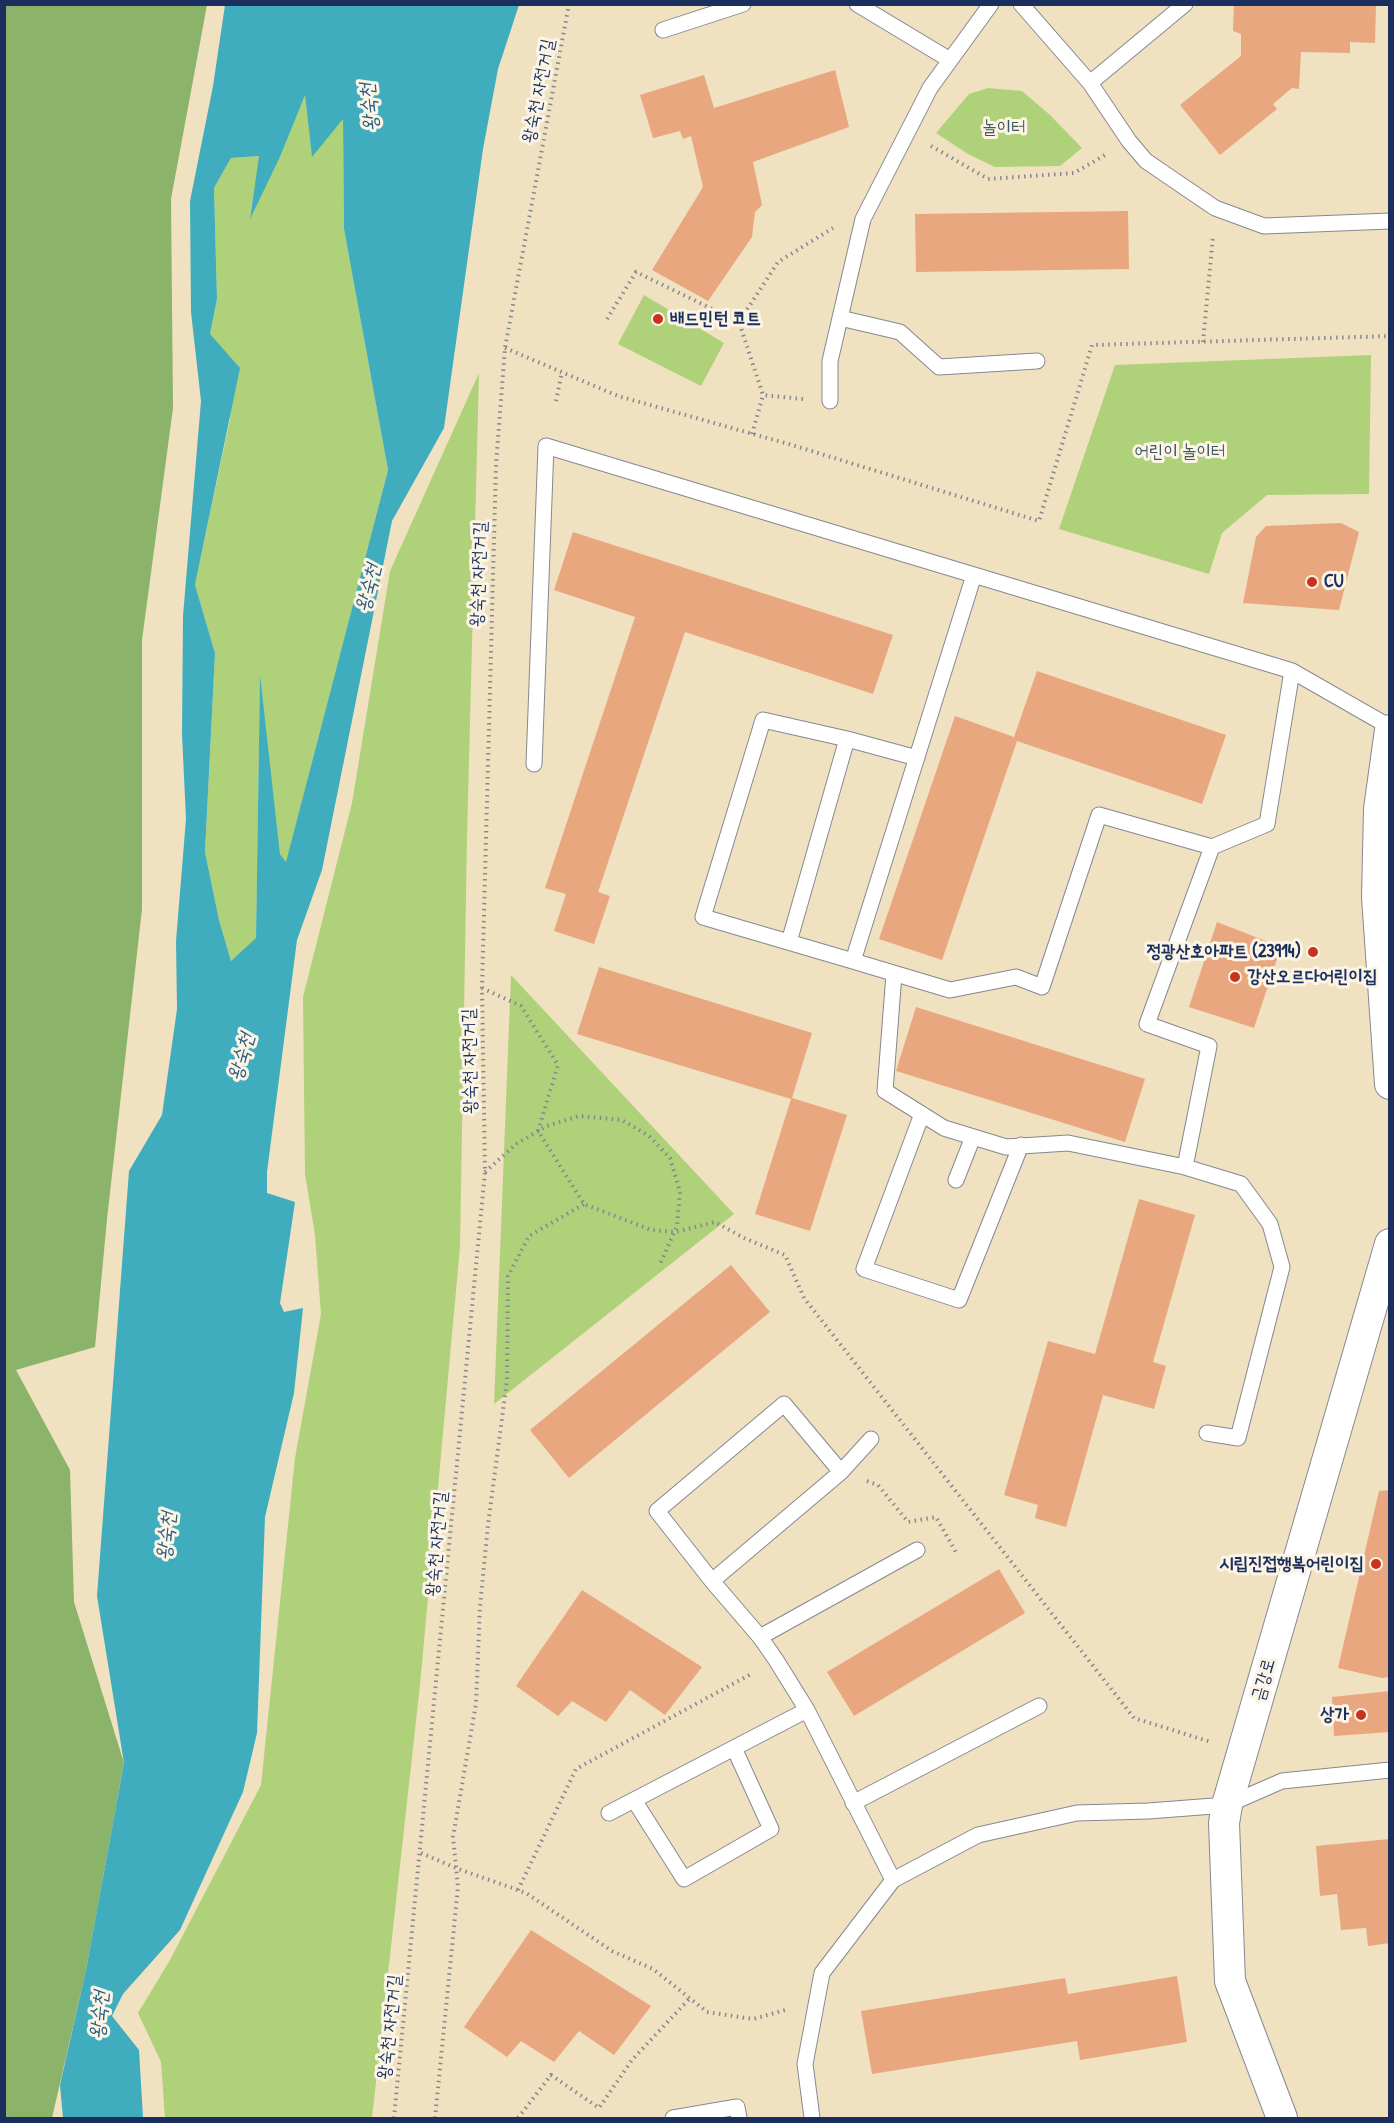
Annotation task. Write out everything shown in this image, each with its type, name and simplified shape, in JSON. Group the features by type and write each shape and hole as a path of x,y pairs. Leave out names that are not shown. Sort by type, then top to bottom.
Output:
{"street":[{"path":"1389,728 1379,809 1377,897 1389,1084"},
{"name":"금강로","path":"1282,2118 1230,1981 1224,1823 1227,1805 1385,1276 1389,1244"}],"lane":[{"path":"663,30 742,4"},
{"path":"856,4 950,60"},
{"path":"830,401 830,361 863,219 930,88 991,4"},
{"path":"1021,4 1090,83 1129,141 1146,161 1215,208 1264,226 1389,221"},
{"path":"1090,83 1185,4"},
{"path":"840,318 900,332 939,367 1037,361"},
{"path":"534,765 546,446 1292,671 1389,728"},
{"path":"853,961 974,575"},
{"path":"917,758 763,720 703,917 950,990 1016,977 1042,987 1099,815 1212,847 1268,824 1292,671"},
{"path":"789,942 847,739"},
{"path":"1185,1167 1209,1046 1147,1024 1212,847"},
{"path":"894,974 885,1091 944,1128 1006,1147 1068,1143 1185,1167 1241,1184 1270,1224 1282,1267 1238,1438 1207,1433"},
{"path":"922,1114 864,1269 959,1300 1021,1145"},
{"path":"956,1180 973,1137"},
{"path":"841,1472 784,1404 657,1511 760,1637 776,1660 807,1710 892,1880"},
{"path":"712,1581 841,1472 872,1439"},
{"path":"760,1637 917,1550"},
{"path":"853,1803 1039,1706"},
{"path":"609,1813 807,1710"},
{"path":"634,1800 684,1879 771,1829 734,1748"},
{"path":"812,2118 805,2064 822,1972 892,1880 978,1835 1077,1813 1227,1805 1282,1780 1389,1770"},
{"path":"673,2118 737,2107 740,2118"}],"path":[{"name":"왕숙천 자전거길","path":"394,2118 485,1172 482,988 495,465 505,348 569,4"},
{"path":"907,133 988,178 1074,173 1129,141"},
{"path":"739,322 778,262 870,206"},
{"path":"1203,342 1215,208"},
{"path":"607,319 636,272 739,322 763,396 752,434"},
{"path":"505,348 618,396 1039,521 1092,345 1389,336"},
{"path":"556,401 562,372"},
{"path":"763,396 830,401"},
{"path":"482,988 521,1006 558,1065 538,1131 584,1204 651,1230 675,1232 715,1222 744,1238 785,1255 804,1298 1134,1718 1243,1753"},
{"path":"485,1172 516,1144 548,1126 579,1116 621,1120 649,1136 670,1158 680,1192 677,1226 660,1264"},
{"path":"435,2118 458,1887 453,1837 476,1704 480,1606 507,1380 508,1276 529,1236 584,1204"},
{"path":"841,1472 878,1485 908,1522 936,1517 957,1554"},
{"path":"518,1890 576,1769 776,1660"},
{"path":"421,1852 456,1868 526,1893 612,1951 653,1969 707,2012 753,2019 816,2002"},
{"path":"518,2118 551,2075 599,2108 632,2060 690,1998"}],"green space":[{"path":"5,5 207,5 171,199 173,408 142,640 142,909 95,1347 16,1370 70,1470 74,1602 124,1763 86,1970 52,2118 5,2118"},
{"name":"놀이터","path":"988,88 1022,91 1050,115 1082,148 1060,166 995,167 968,154 936,133 969,94"},
{"path":"305,94 312,156 343,118 344,229 388,470 286,863 280,854 260,682 256,939 231,961 219,920 205,852 215,653 195,585 230,419 210,334 217,299 214,188 231,158 260,156 250,216 280,157"},
{"name":"배드민턴 코트","path":"644,295 724,343 701,386 618,344"},
{"name":"어린이 놀이터","path":"1371,355 1369,494 1267,495 1222,533 1209,574 1059,529 1115,365"},
{"path":"479,373 467,837 460,1247 420,1685 372,2118 165,2118 161,2062 138,2013 170,1960 261,1785 295,1458 321,1314 315,1235 305,1174 303,997 352,803 390,571"},
{"path":"511,975 734,1214 494,1404"}],"water":[{"name":"왕숙천","path":"225,5 519,5 498,69 483,149 444,428 392,521 322,870 297,940 267,1172 267,1193 295,1202 280,1303 284,1312 303,1308 294,1393 265,1517 257,1733 243,1792 180,1930 123,1994 112,2016 139,2050 143,2118 63,2118 60,2085 86,1970 124,1763 97,1596 129,1171 162,1115 177,1009 176,941 186,819 182,734 183,616 201,401 191,312 190,201 213,86","holes":["305,95 312,157 343,119 344,229 388,470 286,862 280,854 260,675 256,938 231,961 219,920 205,852 215,653 195,585 240,368 210,334 217,299 214,188 231,158 259,156 250,219 280,157"]}],"building":[{"path":"1234,4 1376,4 1375,43 1350,42 1350,53 1301,52 1299,89 1292,88 1273,104 1277,109 1220,155 1180,105 1241,56 1241,34 1233,31"},
{"path":"835,70 849,127 753,162 762,205 755,212 752,237 708,301 652,270 703,187 691,136 683,139 680,131 653,138 640,95 704,75 714,108"},
{"path":"1128,211 1129,269 916,272 915,214"},
{"path":"1341,523 1359,532 1339,610 1243,603 1256,537 1266,526"},
{"path":"573,532 893,635 873,694 685,632 598,892 610,896 594,944 554,931 566,894 545,888 635,617 554,590"},
{"path":"1037,671 1226,735 1202,804 1017,741 942,960 879,939 955,716 1014,737"},
{"name":"강산오르다어린이집","path":"1217,922 1281,947 1254,1028 1189,1007"},
{"path":"599,967 812,1033 792,1098 847,1115 810,1231 755,1214 791,1099 577,1034"},
{"path":"916,1007 1145,1079 1125,1142 896,1071"},
{"path":"1139,1199 1195,1215 1153,1362 1166,1366 1154,1409 1103,1395 1066,1527 1035,1518 1038,1505 1004,1495 1048,1341 1095,1354"},
{"path":"731,1265 770,1312 569,1478 530,1430"},
{"name":"시립진접행복어린이집","path":"1390,1490 1390,1677 1382,1678 1338,1668 1379,1491"},
{"path":"999,1569 1025,1613 854,1716 827,1672"},
{"path":"582,1590 702,1667 665,1715 630,1690 606,1722 572,1701 558,1716 516,1686"},
{"name":"상가","path":"1390,1691 1390,1732 1334,1736 1332,1697"},
{"path":"1390,1839 1390,1943 1368,1946 1366,1928 1341,1930 1337,1894 1320,1896 1316,1846"},
{"path":"531,1930 651,2006 614,2055 579,2031 554,2062 521,2041 507,2057 464,2027"},
{"path":"1177,1976 1187,2042 1080,2060 1077,2041 872,2074 861,2011 1065,1978 1068,1994"}],"place":[{"name":"배드민턴 코트","path":"658,319"},
{"name":"CU","path":"1312,582"},
{"name":"정광산호아파트 (23914)","path":"1313,952"},
{"name":"강산오르다어린이집","path":"1235,977"},
{"name":"시립진접행복어린이집","path":"1376,1564"},
{"name":"상가","path":"1361,1715"}]}
